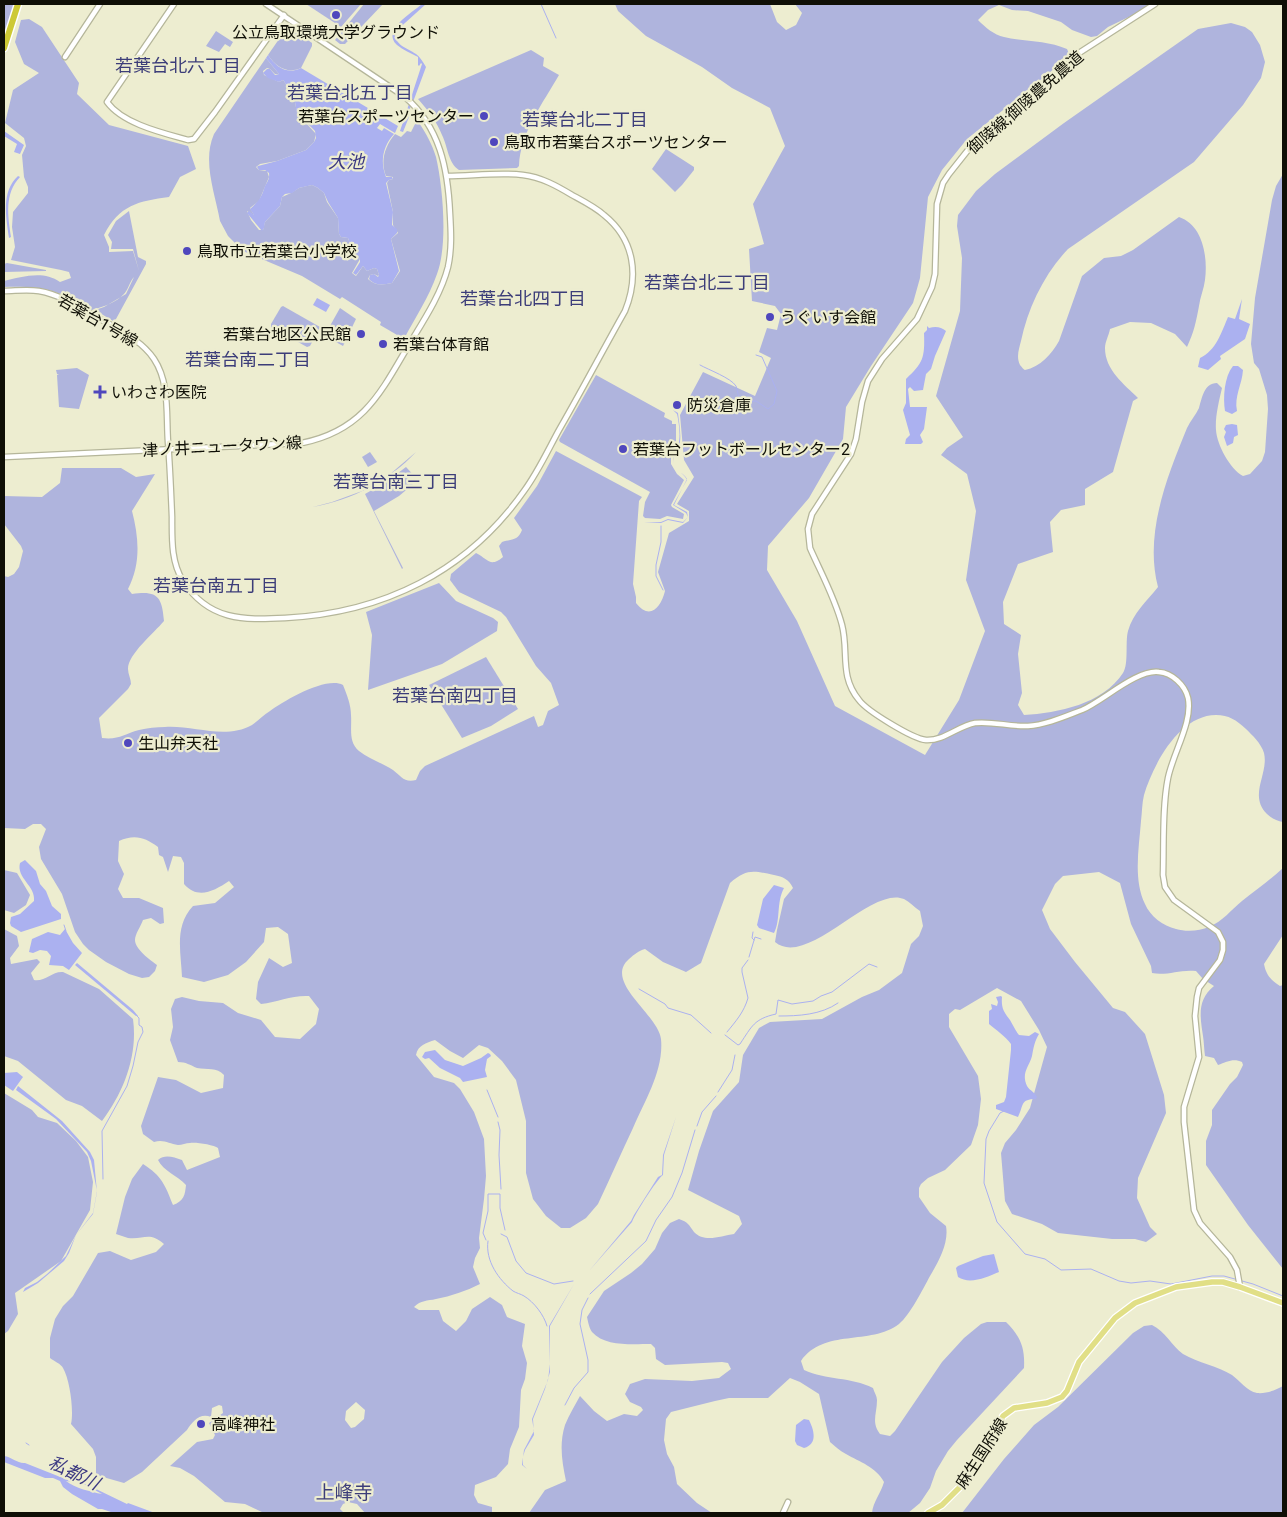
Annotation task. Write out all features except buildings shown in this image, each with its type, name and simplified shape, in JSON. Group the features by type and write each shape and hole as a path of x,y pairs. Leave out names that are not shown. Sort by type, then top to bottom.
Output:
{"highway":[{"path":"4,48 18,4"}],"main road":[{"name":"麻生国府線","path":"928,1513 942,1505 967,1480 999,1424 1009,1412 1023,1406 1048,1403 1062,1397 1067,1391 1079,1362 1093,1347 1105,1329 1127,1308 1146,1298 1176,1287 1212,1282 1223,1282 1240,1286 1283,1303"}],"street":[{"path":"65,57 100,4"},
{"path":"174,4 108,102 117,112 142,126 188,140 194,138 254,59 284,15"},
{"name":"津ノ井ニュータウン線","path":"4,457 296,444 325,437 348,425 368,408 388,382 442,283 448,268 451,238 447,176 439,146 427,122 414,105 390,85 266,4"},
{"name":"御陵線;御陵農免農道","path":"1155,4 1079,53 1038,93 972,144 943,183 937,204 935,274 932,287 917,319 882,359 868,382 851,454 812,514 808,529 808,539 841,623 845,640 846,673 851,690 860,702 882,718 916,738 936,739 975,723 987,722 1028,726 1044,723 1082,709 1146,673 1159,672 1171,675 1185,689 1189,710 1168,779 1163,875 1165,887 1174,900 1218,932 1223,942 1223,950 1220,960 1199,988 1197,997 1195,1016 1199,1057 1184,1107 1184,1138 1194,1210 1200,1223 1230,1258 1237,1270 1240,1286"},
{"name":"若葉台1号線","path":"4,291 38,291 56,296 118,328 141,344 154,359 162,377 166,395 172,536 175,563 180,575 199,599 214,610 242,619 260,620 310,616 362,608 384,600 438,574 478,542 498,523 530,482 625,311 632,294 633,262 626,242 617,227 604,214 542,179 522,174 447,176"},
{"path":"783,1513 788,1502"}],"shaded area":[{"path":"4,4 15,4 4,36"},
{"name":"公立鳥取環境大学グラウンド","path":"306,4 361,4 341,27"},
{"path":"364,4 383,4 345,44 340,44 335,40"},
{"path":"615,4 770,4 777,22 786,30 796,25 802,13 795,4 1151,4 1108,27 1097,36 1091,37 1072,30 1061,22 1028,11 1012,10 999,5 988,10 978,20 1000,36 1059,46 1067,49 1070,56 967,139 942,170 928,197 920,278 913,303 846,407 843,439 809,498 768,546 767,570 797,621 835,706 925,755 959,700 985,631 966,580 976,511 967,474 941,455 947,448 963,437 936,396 960,311 962,258 957,226 958,215 976,191 995,174 1198,29 1231,23 1245,27 1252,32 1260,45 1265,62 1261,78 1243,105 1194,162 1068,249 1044,280 1038,292 1028,316 1018,356 1020,365 1025,370 1041,363 1053,351 1059,341 1082,276 1104,258 1121,256 1133,250 1179,217 1194,227 1202,243 1206,262 1204,287 1187,347 1175,334 1151,323 1130,322 1110,329 1105,348 1108,363 1121,382 1138,398 1133,401 1113,472 1085,489 1085,505 1061,510 1050,522 1053,552 1018,564 1003,602 1004,624 1021,635 1018,654 1022,693 1018,705 1024,715 1065,709 1092,699 1114,684 1123,673 1126,664 1127,636 1130,625 1141,607 1158,587 1154,567 1154,547 1160,506 1172,466 1187,428 1198,411 1206,388 1217,383 1222,388 1216,430 1219,443 1233,468 1243,476 1250,474 1262,461 1265,452 1267,395 1259,369 1254,363 1251,344 1255,298 1272,200 1276,186 1283,174 1283,822 1267,814 1259,799 1265,761 1263,749 1259,743 1246,729 1232,719 1216,715 1203,717 1190,723 1179,732 1161,757 1148,783 1143,798 1138,874 1141,894 1150,913 1166,926 1188,931 1205,928 1219,922 1283,868 1283,935 1264,964 1266,971 1272,979 1280,986 1283,985 1283,1269 1248,1225 1206,1165 1206,1141 1212,1125 1212,1110 1237,1077 1243,1065 1242,1062 1236,1060 1218,1065 1214,1058 1205,1056 1201,1009 1205,997 1214,986 1203,979 1196,971 1152,973 1151,966 1131,924 1120,883 1099,872 1063,876 1055,884 1042,910 1050,929 1113,1008 1125,1012 1145,1034 1164,1095 1166,1113 1138,1178 1137,1198 1150,1227 1157,1234 1146,1242 1135,1239 1112,1239 1058,1233 1042,1224 1012,1214 1005,1201 1001,1153 1005,1143 1030,1108 1047,1047 1021,1001 997,988 960,1010 955,1009 949,1014 949,1027 978,1076 981,1099 978,1125 971,1145 945,1170 928,1178 919,1188 919,1197 930,1213 946,1226 945,1245 937,1264 912,1308 899,1324 887,1331 822,1344 801,1361 804,1370 812,1373 865,1384 873,1388 877,1397 875,1418 877,1430 880,1434 890,1436 942,1362 964,1338 981,1324 987,1322 1006,1322 1011,1327 1019,1338 1023,1349 1024,1368 948,1451 936,1471 930,1488 920,1503 908,1513 872,1513 884,1482 881,1477 877,1472 844,1453 830,1442 819,1394 790,1378 768,1398 729,1398 671,1412 666,1419 664,1440 667,1454 674,1467 677,1484 697,1503 712,1513 529,1513 545,1490 566,1481 562,1453 563,1432 580,1396 607,1421 624,1414 637,1416 643,1410 641,1407 630,1402 625,1394 630,1384 645,1379 692,1381 719,1378 731,1369 728,1363 722,1362 665,1365 656,1359 655,1348 651,1344 620,1344 598,1337 592,1332 587,1317 604,1291 642,1264 655,1249 662,1233 670,1223 679,1219 682,1220 698,1235 708,1238 734,1234 742,1224 739,1216 688,1190 713,1111 739,1082 743,1055 759,1028 770,1022 822,1019 879,990 902,973 911,944 919,936 923,926 920,911 904,899 890,898 874,904 821,937 804,945 788,947 775,942 784,899 793,888 788,880 783,878 761,872 751,872 741,875 730,883 701,963 686,972 663,962 645,949 629,959 623,968 623,978 627,988 658,1029 661,1039 660,1062 648,1096 598,1204 586,1218 570,1228 561,1228 546,1216 533,1199 526,1173 526,1121 516,1080 502,1061 488,1048 479,1045 463,1058 435,1040 423,1045 417,1052 416,1055 434,1077 454,1083 460,1089 474,1112 484,1139 486,1176 479,1238 480,1248 473,1267 480,1284 453,1295 422,1302 414,1307 419,1310 439,1310 443,1321 456,1331 466,1321 472,1309 490,1297 502,1305 507,1317 525,1324 522,1346 527,1363 525,1379 521,1390 519,1427 510,1449 508,1464 496,1477 475,1485 474,1495 478,1503 492,1507 492,1513 365,1513 357,1504 348,1502 343,1504 340,1509 344,1513 264,1513 245,1504 225,1502 194,1476 180,1468 170,1466 197,1442 213,1439 215,1435 209,1423 223,1413 222,1406 219,1405 212,1408 211,1417 203,1416 197,1419 142,1472 124,1483 96,1475 96,1457 93,1449 71,1424 71,1396 68,1380 61,1365 50,1358 50,1338 55,1319 63,1306 73,1296 98,1253 110,1251 131,1260 156,1252 164,1244 150,1237 128,1238 116,1234 125,1197 132,1179 143,1164 155,1173 162,1182 173,1205 180,1202 186,1185 163,1167 158,1160 172,1157 182,1160 187,1170 220,1157 218,1148 213,1146 196,1143 178,1145 164,1141 154,1142 143,1134 141,1126 158,1077 176,1080 201,1093 223,1088 224,1075 221,1072 197,1068 178,1062 170,1040 173,1027 171,1009 175,999 182,997 223,1003 238,1013 261,1020 275,1037 300,1039 316,1024 319,1009 309,996 261,1004 256,999 258,982 269,958 283,967 292,963 288,934 278,927 266,928 264,942 246,962 228,975 204,982 182,977 180,940 183,922 193,906 215,903 234,887 229,881 212,891 195,892 184,884 184,863 181,857 173,856 168,872 163,857 159,855 158,847 144,839 135,837 119,841 118,861 124,874 118,889 123,898 139,898 163,908 164,923 160,924 151,918 143,920 136,935 137,947 157,965 155,971 149,977 142,978 129,974 106,962 89,950 75,932 62,894 41,859 39,847 46,829 41,824 33,824 25,829 4,828 4,576 8,577 14,574 19,567 23,551 4,524 4,496 42,497 60,483 62,468 121,468 136,477 155,474 132,511 138,551 135,570 128,589 132,594 148,593 157,597 162,606 164,621 132,657 128,669 131,684 128,689 99,718 102,738 117,737 139,730 159,727 220,732 242,729 252,725 285,701 305,691 326,684 336,683 343,685 351,711 352,739 359,751 393,770 408,781 412,781 416,780 420,771 425,766 534,716 538,727 543,725 548,711 559,705 551,683 536,666 506,617 501,612 459,592 450,580 451,574 476,553 492,562 503,557 499,546 502,542 514,539 520,534 522,530 514,518 537,486 556,451 642,497 639,501 633,584 636,603 641,608 650,611 658,607 665,591 658,572 669,533 689,521 689,511 677,504 694,477 684,460 680,415 703,372 755,396 771,358 759,352 767,328 777,330 781,314 775,306 752,301 749,249 764,244 753,204 785,146 770,108 732,88 702,67 646,36 618,11","holes":["356,1402 365,1410 364,1419 351,1428 345,1420 346,1411"]},
{"path":"29,19 42,27 79,83 77,94 109,125 188,146 196,169 180,177 169,197 148,200 123,211 116,217 104,235 109,252 133,251 139,271 133,249 111,249 112,242 108,235 116,221 129,211 138,257 146,261 116,319 113,321 95,310 109,304 92,310 50,291 30,287 4,287 4,281 25,276 47,276 60,282 71,278 69,272 11,260 15,247 12,227 13,212 28,193 28,187 24,177 22,155 26,146 24,138 5,123 13,90 39,73 24,64 15,42 21,20","holes":["134,277 126,294 121,297 125,292"]},
{"path":"292,28 312,43 312,46 301,68 287,70 278,66 268,55 286,29"},
{"path":"216,31 233,42 230,47 225,44 219,52 206,46"},
{"name":"若葉台スポーツセンター","path":"531,50 544,58 543,66 559,75 528,130 520,154 519,166 517,168 459,170 450,159 438,125 418,99"},
{"path":"266,58 279,74 275,74 267,68 263,71 264,75 279,82 284,81 295,102 297,113 316,134 314,142 306,150 277,161 260,164 256,167 259,170 267,171 269,177 259,201 250,208 254,215 247,211 259,230 263,230 265,222 280,206 282,197 299,188 312,185 324,193 327,202 338,218 339,234 341,237 348,238 351,247 359,251 360,259 352,273 356,276 363,266 367,271 374,268 377,269 379,275 370,275 368,279 373,283 379,284 392,283 400,271 391,239 398,233 393,225 393,212 387,183 393,177 386,176 383,165 384,154 395,134 401,137 407,131 411,132 416,122 419,123 429,139 436,157 441,184 442,248 434,283 404,339 380,325 381,322 342,297 340,299 302,276 243,251 228,236 220,221 209,166 211,144 214,134"},
{"path":"666,149 694,167 694,170 675,192 652,169"},
{"path":"4,264 46,271 4,272"},
{"path":"283,306 320,327 310,346 307,347 271,327"},
{"path":"340,308 356,319 343,346 327,337 326,333"},
{"path":"77,368 89,375 79,409 59,407 57,375 59,375 56,370"},
{"name":"若葉台フットボールセンター2","path":"596,375 665,413 664,417 672,421 672,424 676,424 676,444 671,454 671,464 677,474 684,480 671,505 684,514 683,519 667,516 660,519 645,518 643,516 645,502 650,492 560,442 559,440"},
{"path":"370,452 377,462 368,467 362,457"},
{"path":"416,452 394,472 369,488 342,500 313,507 362,491 389,475"},
{"path":"406,467 418,480 399,496 374,511 402,569 365,494 386,482"},
{"path":"439,583 456,601 498,622 497,631 442,664 368,690 372,635 366,612"},
{"path":"486,657 518,709 491,726 462,738 429,685"},
{"path":"4,870 17,873 30,895 26,905 14,913 4,910"},
{"path":"4,929 17,936 19,946 10,958 11,964 37,959 40,962 31,973 34,980 63,972 99,989 133,1019 133,1046 128,1073 117,1098 102,1121 82,1106 66,1100 18,1061 4,1056"},
{"path":"4,1093 32,1110 38,1117 57,1123 76,1141 88,1157 93,1182 90,1210 61,1261 15,1293 18,1314 8,1331 4,1334"},
{"path":"1152,1325 1161,1331 1183,1354 1232,1375 1253,1392 1267,1392 1283,1386 1283,1513 962,1513 1004,1459 1034,1425 1058,1407 1133,1333 1144,1326"}],"water":[{"path":"422,4 426,4 395,32 399,43 417,55 426,67 408,112 409,117 403,132 400,131 422,64 419,66 418,57 397,45 393,39 393,34 400,22"},
{"name":"大池","path":"268,55 282,69 291,71 301,68 398,126 395,133 380,124 377,128 382,131 384,128 394,134 385,148 383,158 386,177 392,177 393,179 386,183 393,212 392,225 397,229 397,233 391,239 399,271 392,283 379,284 371,281 369,279 370,275 374,274 378,277 379,275 377,269 374,268 367,271 363,266 356,275 353,273 360,262 357,255 359,250 351,247 348,238 341,237 339,234 338,218 324,193 312,185 285,194 282,197 280,206 265,222 262,231 247,213 249,211 254,215 250,209 257,202 269,178 269,173 265,170 259,170 257,167 306,150 316,138 315,131 297,113 295,102 284,81 279,82 268,78 263,73 270,69 275,75 279,74 266,58"},
{"path":"4,131 24,145 20,154 14,152 17,144 4,136"},
{"path":"18,176 20,177 9,198 8,213 11,237 9,238 6,213 7,197 9,189"},
{"path":"317,298 330,305 326,312 313,305"},
{"path":"1242,299 1239,319 1250,324 1245,339 1220,356 1221,359 1208,370 1198,367 1200,358 1210,351 1218,340 1228,317 1235,319"},
{"path":"927,326 946,331 931,369 926,374 923,390 914,391 910,387 908,389 910,407 927,407 924,429 920,435 923,442 921,444 905,444 906,439 910,435 903,410 906,403 906,379 916,369 922,359 924,333 927,330"},
{"path":"1233,366 1238,366 1243,370 1236,406 1237,411 1232,414 1225,411 1224,400 1226,382"},
{"path":"1226,425 1237,425 1238,435 1234,437 1233,443 1227,446 1224,429"},
{"path":"680,434 679,446 673,460 678,446"},
{"path":"682,488 674,505 687,512 688,517 686,513 673,505"},
{"path":"688,517 683,523 668,520 661,523 644,522 661,522 668,519 683,522"},
{"path":"25,860 36,871 40,884 46,891 52,906 61,914 61,919 21,932 11,926 10,923 11,917 20,914 34,901 32,891 21,873 20,863"},
{"path":"774,885 784,888 774,933 759,928 757,925 763,899"},
{"path":"65,929 73,943 82,953 69,970 63,966 49,965 51,956 47,951 29,952 32,939 48,932 60,935"},
{"path":"77,963 133,1010 138,1016 75,965"},
{"path":"1001,996 1003,1010 1019,1035 1029,1036 1035,1032 1039,1034 1025,1077 1027,1086 1037,1097 1025,1102 1018,1117 996,1109 996,1105 1004,1102 1006,1097 1011,1050 1009,1041 989,1024 991,1004 997,1006 996,997"},
{"path":"435,1050 445,1060 463,1066 488,1053 490,1054 491,1056 487,1059 485,1070 487,1077 463,1082 460,1078 440,1068 429,1058 425,1059 422,1057 425,1052"},
{"path":"17,1072 23,1077 13,1091 4,1085 4,1073"},
{"path":"18,1086 62,1121 90,1152 94,1160 97,1190 91,1161 87,1152 56,1119 16,1090"},
{"path":"676,1117 664,1155 663,1175 646,1197 632,1222 589,1271 631,1221 658,1177 662,1175 663,1155"},
{"path":"76,1235 64,1261 38,1283 23,1292 25,1288 37,1282 66,1256"},
{"path":"994,1254 999,1272 973,1280 958,1277 956,1268 958,1266 983,1256"},
{"path":"574,1284 550,1326 550,1364 549,1326"},
{"path":"547,1383 533,1419 534,1429 532,1419"},
{"path":"804,1419 809,1420 814,1436 811,1443 804,1448 797,1445 795,1441 796,1425"},
{"path":"534,1431 534,1435 523,1457 524,1450"},
{"path":"4,1456 73,1482 66,1481 78,1488 102,1494 67,1475 127,1504 155,1513 114,1513 98,1509 72,1494 63,1487 60,1481 53,1478 45,1478 4,1462"}],"waterway":[{"path":"541,4 556,38"},
{"path":"700,365 733,383 736,386 741,402 756,401 768,409 774,404 777,391 762,357 756,355"},
{"path":"661,526 661,542 656,565 656,576 663,590"},
{"path":"64,925 66,931"},
{"path":"753,932 752,938 754,940"},
{"path":"749,957 755,937 761,939"},
{"path":"727,1032 742,1012 748,998 742,972 742,968 748,960"},
{"path":"725,1035 738,1045 754,1024 763,1018 776,1014 778,1000 792,1004 813,1001 832,992 869,964 877,967"},
{"path":"639,989 665,1004 668,1008 691,1015 711,1033"},
{"path":"779,1016 817,1012 838,1003"},
{"path":"103,1179 102,1131 127,1086 138,1042 143,1032 142,1027 139,1025 139,1018 136,1015"},
{"path":"718,1092 732,1070 735,1055"},
{"path":"487,1090 498,1117"},
{"path":"697,1126 702,1112 716,1096"},
{"path":"1004,1111 1000,1113 986,1139 984,1183 997,1222 1025,1254 1045,1259 1061,1270 1091,1269 1119,1281 1131,1283 1150,1281 1171,1284 1212,1276 1224,1276 1253,1284 1283,1296"},
{"path":"498,1122 500,1130 501,1189"},
{"path":"590,1294 646,1241 656,1220 672,1197 682,1173 695,1130"},
{"path":"486,1240 483,1233 488,1211 488,1194 500,1194 500,1208 505,1230"},
{"path":"501,1234 507,1237 516,1261 526,1273 554,1284 573,1281"},
{"path":"488,1241 489,1256 498,1276 513,1291 524,1296 535,1305 547,1326"},
{"path":"565,1405 574,1388 588,1372 588,1360 580,1324 582,1310 588,1298"}],"place":[{"name":"公立鳥取環境大学グラウンド","path":"336,15"},
{"name":"若葉台スポーツセンター","path":"484,116"},
{"name":"鳥取市若葉台スポーツセンター","path":"494,142"},
{"name":"鳥取市立若葉台小学校","path":"187,251"},
{"name":"うぐいす会館","path":"770,317"},
{"name":"若葉台地区公民館","path":"361,334"},
{"name":"若葉台体育館","path":"383,344"},
{"name":"いわさわ医院","path":"100,392"},
{"name":"防災倉庫","path":"677,405"},
{"name":"若葉台フットボールセンター2","path":"623,449"},
{"name":"生山弁天社","path":"128,743"},
{"name":"高峰神社","path":"201,1424"}],"district":[{"name":"若葉台北六丁目","path":"178,66"},
{"name":"若葉台北五丁目","path":"350,93"},
{"name":"若葉台北二丁目","path":"585,120"},
{"name":"若葉台北三丁目","path":"707,283"},
{"name":"若葉台北四丁目","path":"523,299"},
{"name":"若葉台南二丁目","path":"248,360"},
{"name":"若葉台南三丁目","path":"396,482"},
{"name":"若葉台南五丁目","path":"216,586"},
{"name":"若葉台南四丁目","path":"455,696"},
{"name":"上峰寺","path":"344,1492"}],"water label":[{"name":"私都川","path":"74,1473"}]}
